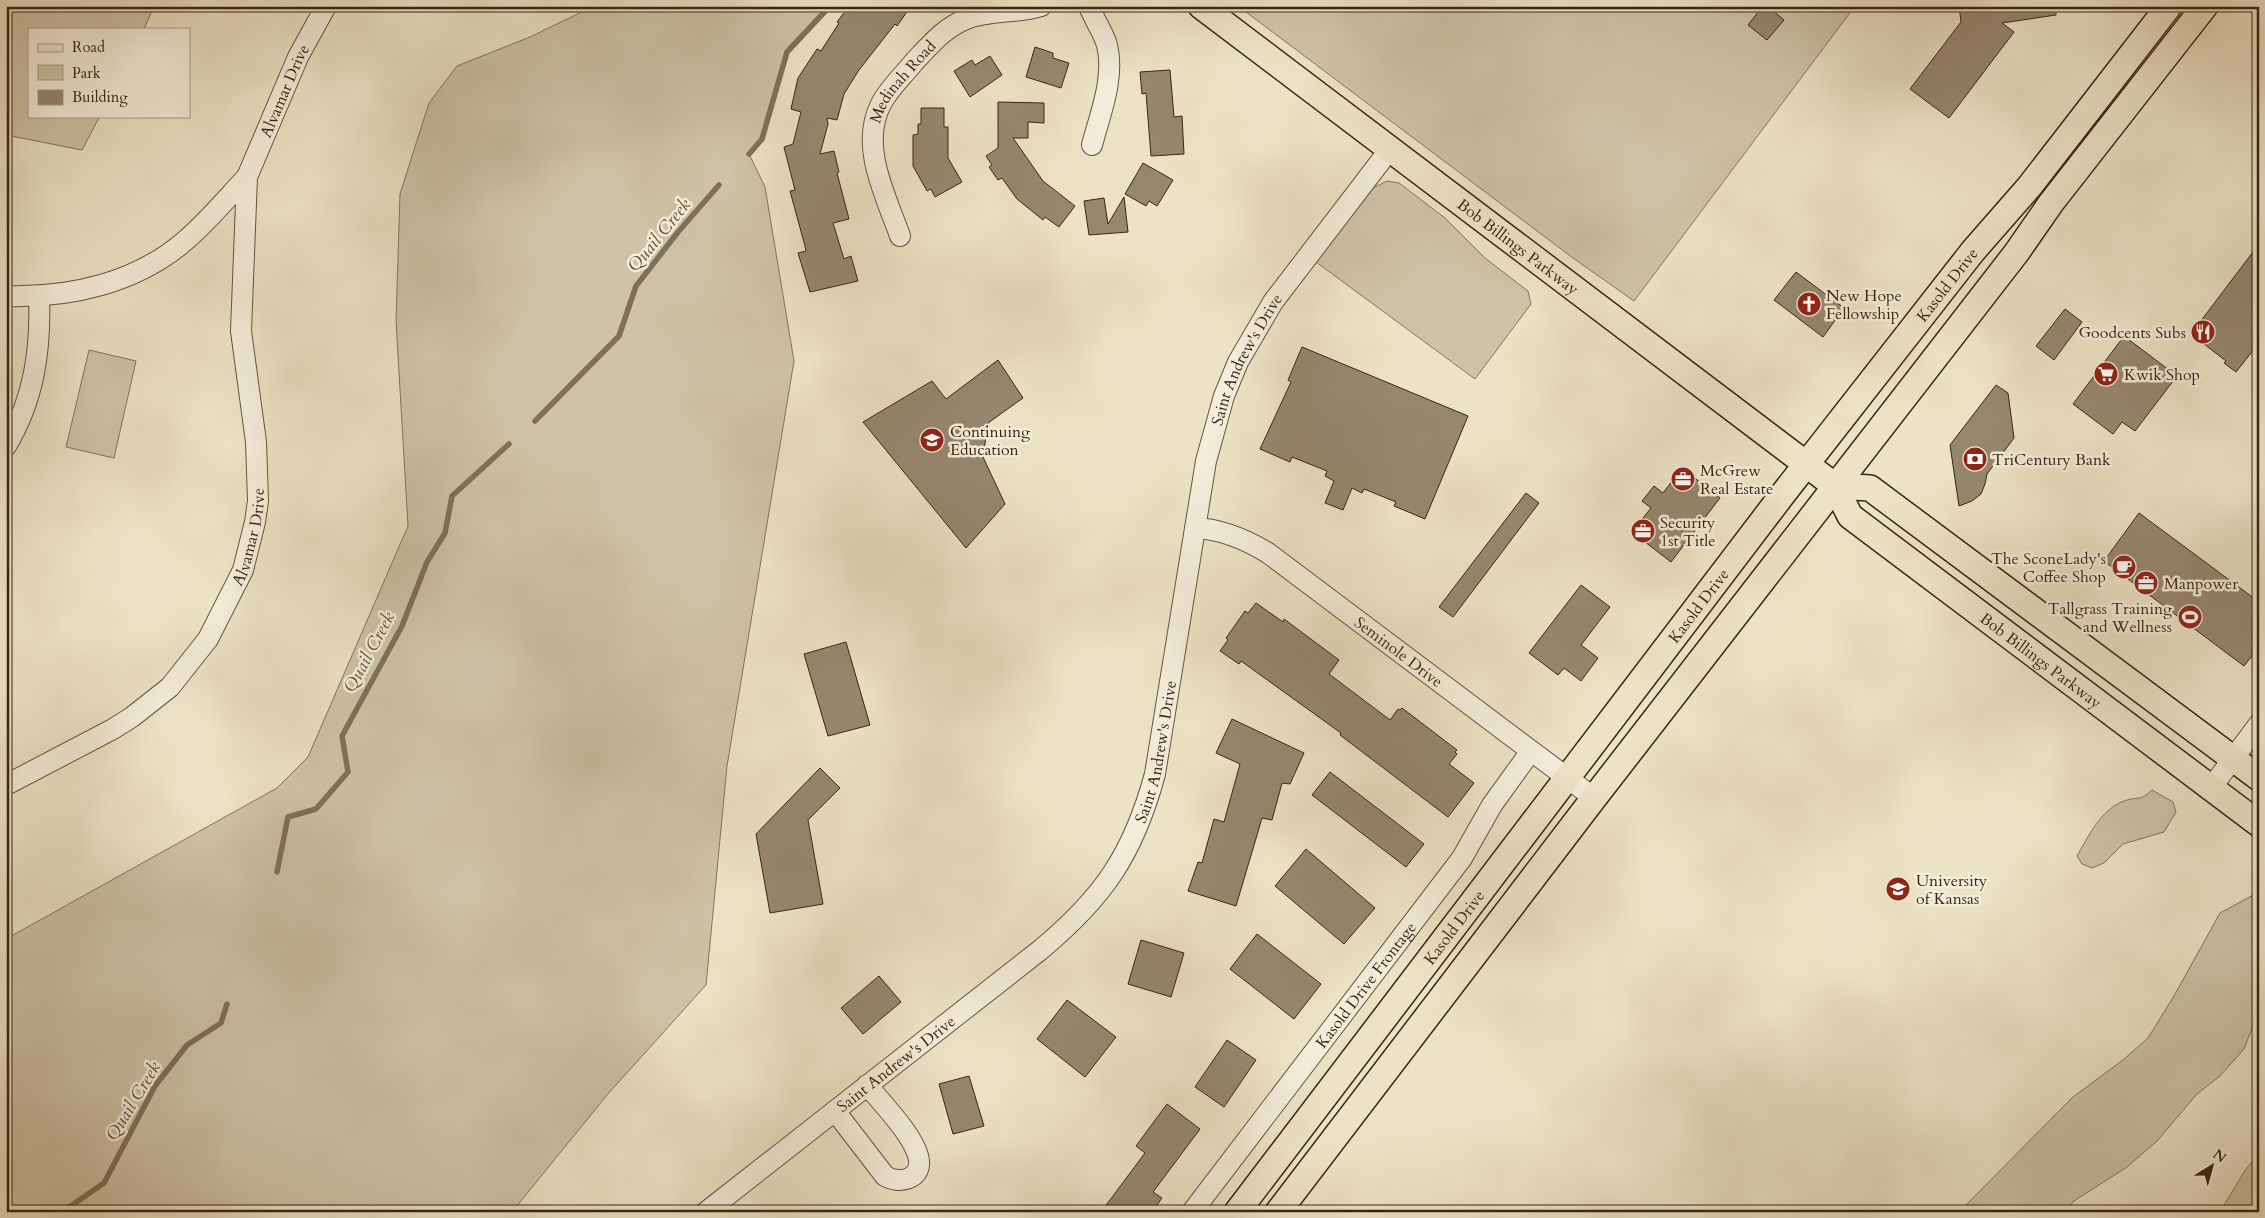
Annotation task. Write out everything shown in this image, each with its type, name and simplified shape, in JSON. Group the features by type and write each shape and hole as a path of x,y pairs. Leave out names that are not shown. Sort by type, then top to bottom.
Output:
{"main road":[{"name":"Bob Billings Parkway","path":"1201,6 1835,486 1850,516 2259,824"},
{"name":"Kasold Drive","path":"1237,1212 1807,465 1978,244 2028,187 2169,6"},
{"name":"Kasold Drive","path":"1278,1212 2204,6"},
{"path":"1835,486 1870,488 2259,778"}],"street":[{"name":"Alvamar Drive","path":"6,785 113,729 132,717 170,687 208,639 243,570 255,522 258,500 256,442 241,331 247,177 298,57 326,6"},
{"name":"Medinah Road","path":"900,236 874,161 872,141 875,121 881,105 891,89 938,36 953,24 984,14 1032,9 1041,6"},
{"path":"1089,6 1107,45 1109,63 1109,78 1092,145"},
{"name":"Saint Andrew's Drive","path":"706,1212 1069,926 1091,904 1120,862 1145,810 1156,774 1206,461 1213,430 1238,362 1273,302 1390,149"},
{"name":"Alvamar Drive","path":"6,296 39,297 78,291 106,284 150,265 185,241 247,177"},
{"path":"6,446 24,410 34,379 39,336 39,297"},
{"name":"Seminole Drive","path":"1195,528 1231,534 1268,553 1594,798"},
{"path":"2211,788 2259,724"},
{"name":"Kasold Drive Frontage","path":"1192,1212 1462,858 1492,806 1531,751"},
{"path":"835,1110 885,1176 894,1181 903,1181 911,1177 917,1172 920,1164 915,1145 867,1085"}],"green space":[{"path":"6,6 154,6 144,28 28,28 28,118 99,118 82,150 6,135"},
{"path":"594,6 830,6 787,52 762,139 749,154 765,187 794,361 727,766 706,985 607,1095 512,1212 6,1212 6,939 277,788 308,757 408,526 396,321 400,194 429,103 457,66 530,37"},
{"path":"1238,6 1855,6 1634,301 1573,258"},
{"path":"1387,181 1399,183 1445,218 1485,258 1528,291 1531,304 1475,379 1316,262 1373,188"},
{"path":"89,350 136,361 114,458 66,447"},
{"path":"2152,790 2173,802 2176,812 2164,832 2123,844 2104,863 2092,868 2082,864 2077,856 2096,824 2108,810 2124,801 2148,794"},
{"path":"2259,892 2259,1023 2254,1023 2244,1049 2220,1076 2197,1094 2157,1141 2127,1167 2074,1201 2064,1212 1959,1212 2073,1097 2123,1060 2148,1038 2174,996 2220,913"},
{"path":"2259,1154 2259,1212 2220,1212 2246,1169"}],"building":[{"path":"849,6 911,6 897,26 895,24 859,70 844,94 837,120 827,118 828,124 820,154 834,151 839,172 837,173 849,219 833,223 844,259 851,256 858,281 810,292 798,253 806,251 790,191 795,190 784,147 793,144 801,112 791,109 798,78 817,49 821,51 839,23 837,22"},
{"path":"1763,6 1767,6 1784,20 1767,40 1748,25"},
{"path":"1959,6 2056,6 2056,15 2002,23 2014,32 1949,118 1910,89 1961,22"},
{"path":"1035,47 1053,53 1053,58 1069,63 1061,88 1026,77"},
{"path":"990,56 1002,75 970,97 954,71 972,60 975,65"},
{"path":"1170,70 1174,117 1182,116 1184,154 1151,156 1146,93 1142,94 1140,72"},
{"path":"998,102 1044,103 1044,123 1028,122 1028,138 1013,138 1043,181 1075,206 1059,227 1045,217 1043,220 1017,199 1002,178 998,180 989,167 992,165 986,156 998,148"},
{"path":"921,108 944,108 944,127 948,127 948,158 962,182 935,197 931,189 927,191 913,166 913,135 918,134 918,124 921,124"},
{"path":"1143,163 1173,180 1157,206 1149,201 1146,206 1125,194"},
{"path":"1124,197 1128,232 1089,235 1084,201 1104,198 1108,224"},
{"path":"2259,244 2259,343 2236,372 2224,363 2226,361 2191,334"},
{"name":"New Hope Fellowship","path":"1796,272 1844,308 1823,337 1774,300"},
{"path":"2065,309 2082,322 2054,360 2036,346"},
{"path":"2124,336 2177,376 2135,431 2122,422 2113,434 2073,404"},
{"path":"1302,347 1468,416 1425,519 1394,506 1396,502 1364,489 1362,493 1352,488 1343,510 1325,503 1334,481 1325,476 1327,471 1292,457 1290,462 1260,449 1291,382 1288,380"},
{"name":"Continuing Education","path":"998,360 1023,398 988,423 983,457 1005,504 966,548 863,422 932,381 946,399"},
{"name":"TriCentury Bank","path":"1996,385 2008,393 2014,438 1987,474 1981,494 1972,501 1959,506 1950,445"},
{"path":"1682,468 1720,498 1671,562 1632,532 1651,508 1642,501 1654,486 1663,493"},
{"path":"1526,493 1539,503 1453,617 1439,607"},
{"path":"2139,513 2259,602 2259,647 2244,666 2104,561"},
{"path":"1581,585 1610,607 1581,645 1598,658 1581,681 1564,668 1558,675 1529,653"},
{"path":"1256,603 1283,622 1284,619 1339,660 1329,674 1390,720 1398,709 1402,708 1457,750 1455,752 1457,754 1449,764 1474,783 1448,817 1340,735 1341,733 1241,661 1239,664 1220,651 1228,640 1226,638 1245,611 1248,613"},
{"path":"846,642 870,725 828,736 804,654"},
{"path":"1232,719 1304,753 1290,784 1282,783 1272,820 1262,818 1236,906 1188,891 1198,862 1202,863 1214,819 1224,822 1240,764 1216,753"},
{"path":"820,768 840,788 808,820 823,904 770,913 756,834"},
{"path":"1330,772 1424,844 1406,867 1312,795"},
{"path":"1306,849 1375,908 1344,944 1275,886"},
{"path":"1257,934 1321,984 1294,1019 1230,969"},
{"path":"1141,940 1184,953 1171,997 1128,984"},
{"path":"879,976 901,1002 863,1034 841,1008"},
{"path":"1067,1000 1116,1037 1085,1077 1037,1039"},
{"path":"1227,1040 1256,1060 1224,1107 1195,1087"},
{"path":"969,1076 984,1126 953,1134 939,1084"},
{"path":"1167,1104 1200,1129 1153,1192 1162,1198 1152,1212 1101,1212 1145,1153 1136,1146"}],"waterway":[{"name":"Quail Creek","path":"749,154 762,139 787,52 830,6"},
{"name":"Quail Creek","path":"535,421 619,336 636,286 678,232 719,185"},
{"name":"Quail Creek","path":"277,872 288,817 316,809 348,772 342,736 402,626 427,562 445,533 452,496 509,444"},
{"name":"Quail Creek","path":"62,1212 104,1183 155,1086 187,1045 221,1023 227,1004"}],"place":[{"name":"New Hope Fellowship","path":"1809,304"},
{"name":"Goodcents Subs","path":"2203,332"},
{"name":"Kwik Shop","path":"2106,374"},
{"name":"Continuing Education","path":"932,440"},
{"name":"TriCentury Bank","path":"1975,459"},
{"name":"McGrew Real Estate","path":"1683,479"},
{"name":"Security 1st Title","path":"1643,531"},
{"name":"The SconeLady's Coffee Shop","path":"2124,567"},
{"name":"Manpower","path":"2146,583"},
{"name":"Tallgrass Training and Wellness","path":"2190,617"},
{"name":"University of Kansas","path":"1898,889"}]}
